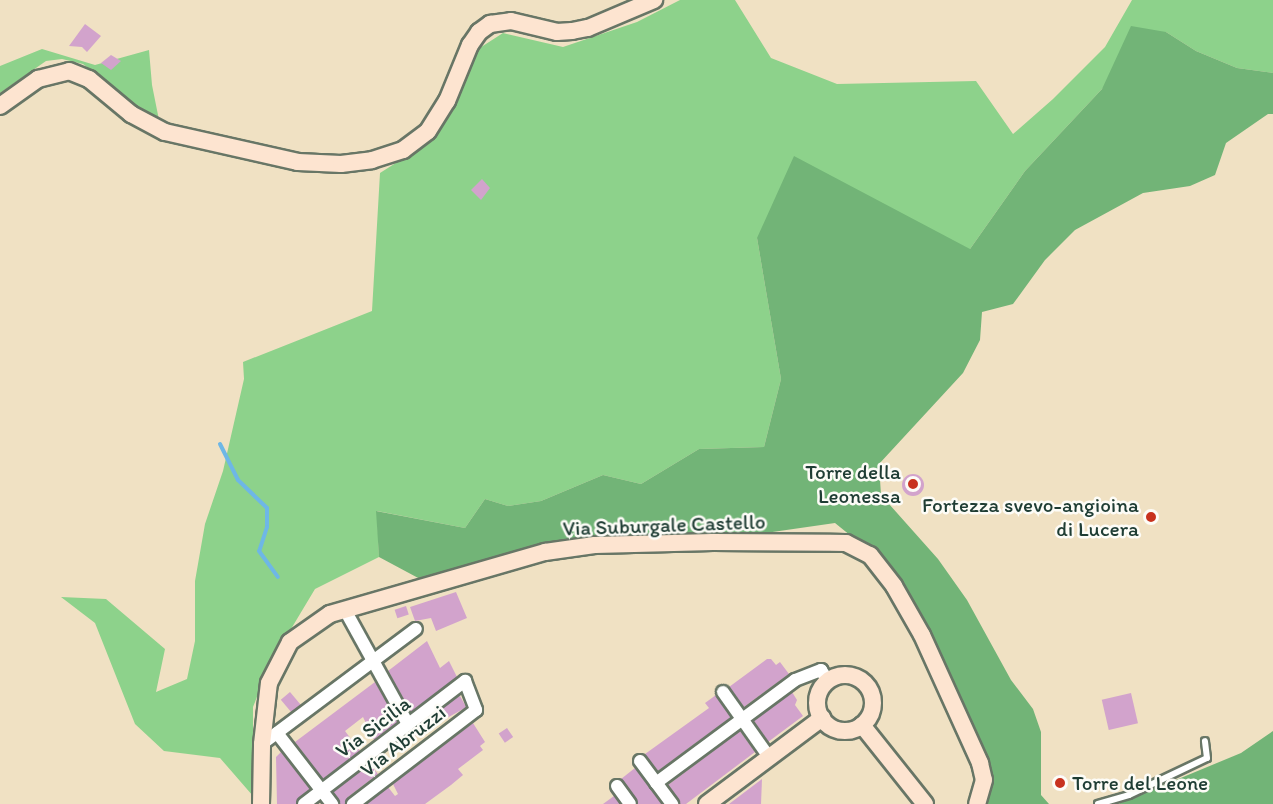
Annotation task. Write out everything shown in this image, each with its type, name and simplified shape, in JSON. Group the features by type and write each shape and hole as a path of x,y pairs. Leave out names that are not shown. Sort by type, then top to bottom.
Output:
{"street":[{"path":"0,106 38,79 69,71 89,79 131,114 165,132 292,161 341,164 372,160 397,153 428,131 447,101 470,45 479,32 490,24 511,21 557,32 572,31 588,28 654,0"},
{"name":"Via Suburgale Castello","path":"261,804 262,744 268,683 290,642 330,614 545,552 595,545 713,542 846,543 870,555 894,586 922,635 984,771 982,792 977,804"},
{"path":"345,610 408,724"},
{"path":"262,744 416,629"},
{"path":"657,783 806,674 821,670 828,681"},
{"path":"844,675 861,680 867,686 873,702 872,710 862,725 845,730 828,725 822,718 818,698 828,681 844,675"},
{"name":"Via Sicilia","path":"304,804 465,681"},
{"name":"Via Abruzzi","path":"353,804 476,710 465,681"},
{"path":"723,692 770,757"},
{"path":"707,804 822,718"},
{"path":"862,725 925,804"},
{"path":"277,733 332,804"},
{"path":"640,761 672,804"},
{"path":"616,786 630,804"}],"lane":[{"path":"1098,804 1129,795 1207,758 1205,741"}],"green space":[{"path":"680,0 735,0 771,58 837,84 976,81 1013,134 1053,99 1105,47 1132,0 1273,0 1273,73 1237,68 1196,51 1166,32 1102,89 1025,171 970,249 757,238 781,379 764,447 699,449 641,484 603,475 541,501 508,506 485,499 465,528 377,511 379,557 315,589 270,664 253,707 253,796 220,758 164,751 135,724 95,623 61,597 106,599 165,649 156,692 187,679 195,641 195,581 205,524 223,471 244,379 243,362 372,311 380,173 432,140 454,106 475,51 503,33 563,47 637,22"},
{"path":"1131,26 1166,32 1196,51 1237,68 1273,73 1273,114 1268,114 1226,143 1215,175 1190,186 1143,193 1075,230 1045,260 1013,304 982,312 980,340 963,373 879,464 881,495 938,559 967,600 1011,680 1033,709 1041,732 1041,795 1049,804 979,804 985,771 872,553 835,523 744,536 555,544 435,587 379,557 376,511 465,528 485,499 508,506 541,501 603,475 641,484 699,449 764,447 781,379 757,238 794,156 970,249 1025,171 1102,89"},
{"path":"42,49 95,65 149,50 152,85 159,120 138,108 83,64 62,59 46,61 0,93 0,66"},
{"path":"1273,731 1273,804 1118,804 1241,753"}],"building":[{"path":"85,24 101,36 87,52 82,47 69,46"},
{"path":"111,55 121,61 111,70 101,63"},
{"path":"482,179 490,188 481,200 471,190"},
{"name":"Torre della Leonessa","path":"913,474 921,477 924,485 921,493 913,496 905,493 902,485 905,477"},
{"path":"456,592 467,618 436,631 431,618 415,621 410,607"},
{"path":"406,606 409,615 397,618 395,610"},
{"path":"427,641 440,668 449,661 457,677 411,712 388,671"},
{"path":"767,659 771,659 776,665 780,662 789,674 744,707 729,687"},
{"path":"375,682 398,722 374,740 363,717 345,731 360,751 323,779 295,742"},
{"path":"290,692 301,705 292,713 281,700"},
{"path":"792,692 797,700 795,705 803,716 768,742 754,721"},
{"path":"1131,693 1138,723 1109,730 1102,700"},
{"path":"716,695 731,717 658,771 645,754 709,708 705,703"},
{"path":"460,696 466,707 380,755 373,744"},
{"path":"473,723 485,742 480,746 483,750 458,769 463,775 451,785 425,804 367,804 388,787 395,796 398,794 393,784"},
{"path":"507,728 513,737 505,743 499,734"},
{"path":"740,731 755,752 686,804 680,804 668,785"},
{"path":"281,752 310,789 299,798 296,804 277,804 276,757"},
{"path":"370,764 378,774 348,797 345,804 340,804 333,792"},
{"path":"635,768 662,804 638,804 621,779"},
{"name":"Torre del Leone","path":"1060,775 1065,777 1067,782 1065,787 1060,789 1055,787 1053,782 1055,777"},
{"path":"762,779 761,804 729,804"},
{"path":"614,796 620,804 603,804"}],"waterway":[{"path":"220,444 238,480 267,508 267,527 259,551 278,577"}],"place":[{"name":"Torre della Leonessa","path":"913,484"},
{"name":"Fortezza svevo-angioina di Lucera","path":"1151,517"},
{"name":"Torre del Leone","path":"1060,783"}]}
